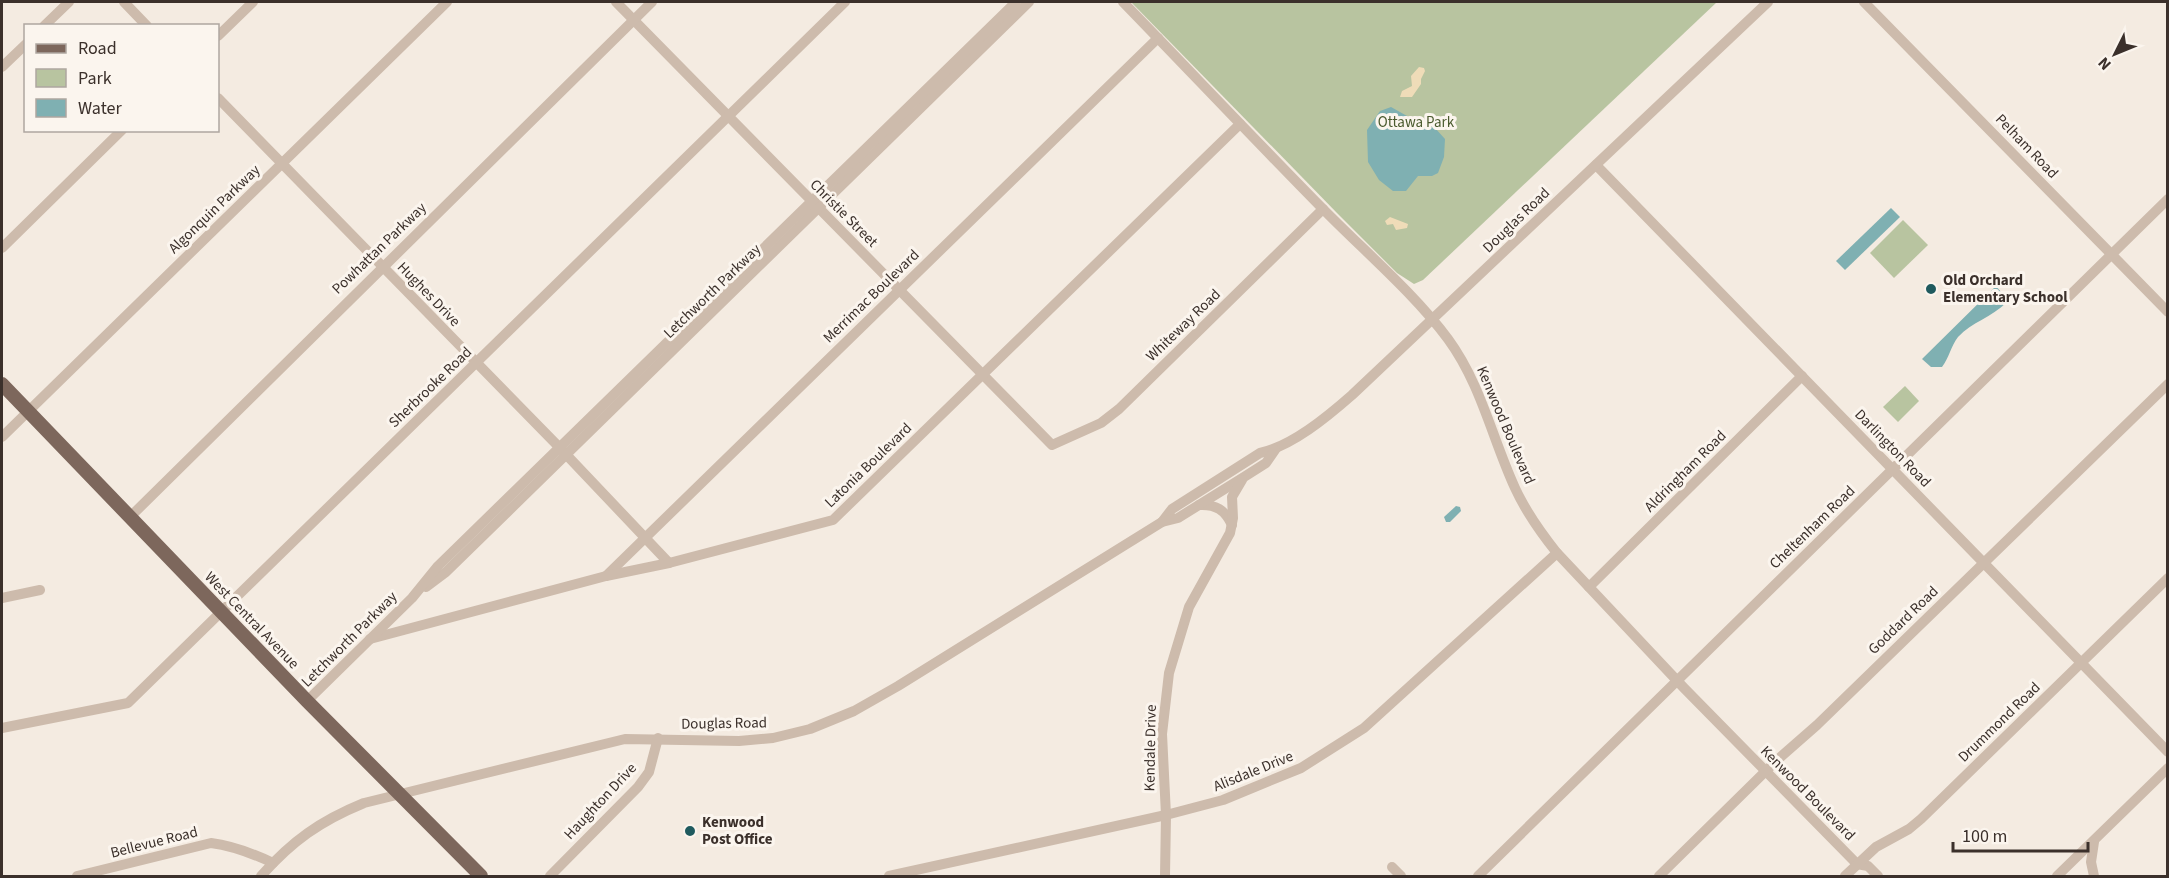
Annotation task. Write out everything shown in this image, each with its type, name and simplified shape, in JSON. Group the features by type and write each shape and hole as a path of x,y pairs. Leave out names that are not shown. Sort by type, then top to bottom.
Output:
{"main road":[{"name":"West Central Avenue","path":"2,384 307,701 481,876"}],"street":[{"path":"46,24 69,2"},
{"path":"124,2 145,24"},
{"path":"219,35 253,2"},
{"name":"Algonquin Parkway","path":"2,437 447,2"},
{"name":"Christie Street","path":"616,2 1052,445"},
{"name":"Powhattan Parkway","path":"130,517 381,266 652,2"},
{"name":"Sherbrooke Road","path":"2,728 128,703 845,2"},
{"name":"Letchworth Parkway","path":"815,205 1016,2"},
{"name":"Letchworth Parkway","path":"307,701 412,598 438,566 562,451 815,205 1029,2"},
{"name":"Kenwood Boulevard","path":"1123,2 1433,321 1448,339 1472,379 1484,404 1515,488 1532,519 1557,553 1677,680 1857,864 1861,876"},
{"name":"Douglas Road","path":"261,876 303,836 335,815 364,803 627,739 752,740 791,734 833,720 898,686 1162,522 1178,518 1244,477 1266,463 1275,450 1340,406 1433,321 1768,2"},
{"name":"Pelham Road","path":"1864,2 2168,312"},
{"name":"Merrimac Boulevard","path":"606,576 1158,38"},
{"path":"2,67 24,46"},
{"name":"Hughes Drive","path":"219,99 669,563"},
{"name":"Latonia Boulevard","path":"370,639 606,576 669,563 833,520 1240,124"},
{"path":"2,248 120,132"},
{"name":"Darlington Road","path":"1596,165 2168,752"},
{"name":"Cheltenham Road","path":"1478,876 2168,199"},
{"name":"Whiteway Road","path":"1052,445 1101,423 1119,409 1323,209"},
{"name":"Aldringham Road","path":"1589,587 1803,376"},
{"name":"Goddard Road","path":"1659,876 1765,771 1817,725 2168,384"},
{"name":"Douglas Road","path":"1162,522 1172,509 1260,453 1275,450"},
{"name":"Kendale Drive","path":"1165,876 1166,815 1162,734 1169,673 1190,607 1226,541 1232,525 1232,497 1244,477"},
{"path":"1199,505 1220,508 1232,525"},
{"name":"Alisdale Drive","path":"889,876 914,874 1166,815 1222,800 1301,768 1364,728 1557,553"},
{"name":"Drummond Road","path":"1845,876 1876,846 1909,829 1921,819 2168,578"},
{"path":"2,598 40,590"},
{"name":"Haughton Drive","path":"550,876 649,772 658,738"},
{"path":"2057,876 2168,768"},
{"path":"2094,876 2091,862 2095,840"},
{"name":"Bellevue Road","path":"77,876 211,843 245,850 273,863"},
{"name":"Kenwood Boulevard","path":"1857,864 1868,866 1878,876"},
{"path":"1392,867 1401,876"}],"green space":[{"name":"Ottawa Park","path":"1131,2 1717,2 1423,280 1414,284 1397,273"},
{"path":"1903,220 1928,245 1894,278 1870,253"},
{"path":"1905,386 1919,401 1898,422 1883,407"}],"sand":[{"path":"1419,67 1424,68 1425,71 1421,84 1412,97 1400,97 1402,91 1412,86 1411,76"},
{"path":"1390,217 1408,224 1407,228 1396,230 1393,224 1387,225 1385,221"}],"water":[{"path":"1391,107 1416,121 1435,128 1445,139 1444,157 1438,173 1432,176 1418,176 1406,191 1393,191 1379,180 1368,162 1367,130 1380,111"},
{"path":"1891,208 1900,217 1845,270 1836,261"},
{"path":"1996,286 2006,303 1969,327 1958,337 1942,367 1931,367 1922,359"},
{"path":"1456,506 1460,507 1461,511 1450,522 1446,522 1444,517"}],"place":[{"name":"Old Orchard Elementary School","path":"1931,289"},
{"name":"Kenwood Post Office","path":"690,831"}]}
